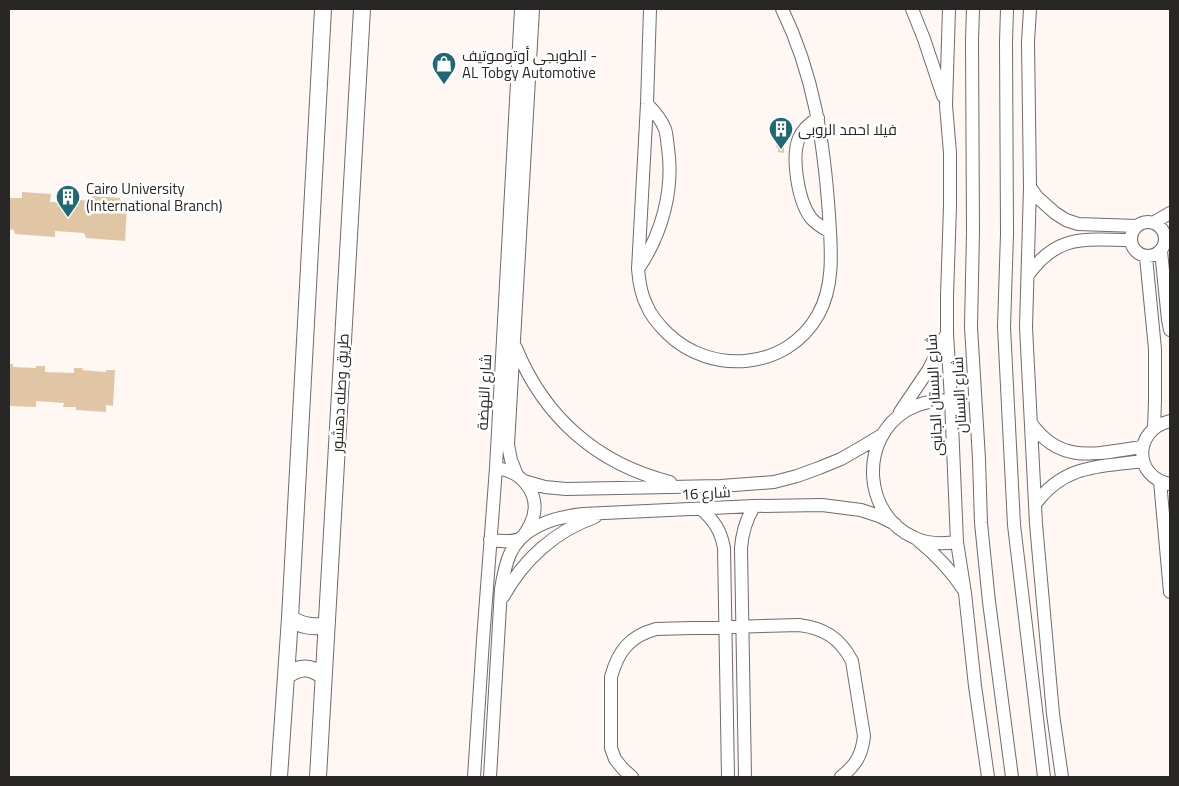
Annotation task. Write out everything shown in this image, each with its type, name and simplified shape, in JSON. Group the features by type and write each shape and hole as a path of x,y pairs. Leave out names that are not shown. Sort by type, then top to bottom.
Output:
{"main road":[{"path":"279,777 290,618 323,9"},
{"name":"طريق وصله دهشور","path":"318,777 362,9"},
{"path":"290,618 303,626 318,627 326,625"},
{"path":"286,676 300,668 317,671 323,676"}],"street":[{"name":"شارع النهضة","path":"520,538 528,529 535,505 530,488 521,478 510,460 508,445 509,344 521,9"},
{"name":"شارع النهضة","path":"474,777 490,540 509,344 533,9"},
{"path":"650,9 638,269 641,289 646,305 657,322 671,337 688,348 706,356 733,362 755,360 777,353 792,344 804,333 818,315 829,283 830,232 825,168 818,118 812,87 805,65 796,39 782,9"},
{"path":"912,9 946,105"},
{"name":"شارع البستان الجانبى","path":"949,9 946,105 950,154 947,333 957,542 965,593 986,775"},
{"name":"شارع البستان","path":"973,9 971,327 981,523 989,602 1012,777"},
{"path":"1007,9 1007,234 1004,327 1014,525 1043,772 1060,764"},
{"path":"1030,9 1028,51 1030,186 1026,328 1037,534 1053,714 1062,777"},
{"path":"638,269 652,246 661,223 667,197 670,169 665,131 661,121 647,104"},
{"path":"818,118 807,126 799,138 796,152 796,168 806,210 816,223 830,232"},
{"path":"1030,186 1041,201 1055,214 1078,224 1137,226"},
{"path":"1153,223 1170,213"},
{"path":"1166,243 1154,256 1146,257 1134,249 1131,240 1133,230 1145,222 1158,225 1164,232 1166,243 1168,320 1170,330"},
{"path":"1028,275 1044,256 1066,244 1078,240 1131,240"},
{"path":"1146,257 1155,349 1154,428"},
{"path":"1004,327 1026,328"},
{"path":"947,333 918,386 882,435 874,452 872,472 875,491 883,509 895,524 916,538 943,563 965,593"},
{"path":"509,344 535,388 549,407 583,441 602,454 645,475 668,482 692,486"},
{"path":"895,419 907,410 921,404 936,400 951,400"},
{"path":"1170,421 1154,428 1146,436 1142,448 1143,461 1150,473 1165,482 1170,592"},
{"path":"1031,423 1044,439 1062,450 1072,453 1082,454 1142,448"},
{"name":"شارع 16","path":"496,468 503,469 545,487 566,489 721,486 774,482 797,476 841,459 882,435"},
{"path":"1036,503 1049,488 1075,472 1084,469 1143,461"},
{"name":"شارع 16","path":"520,538 532,530 561,518 583,514 754,506 822,505 842,507 861,510 895,524"},
{"path":"745,777 740,557 746,522 754,506"},
{"path":"700,509 708,515 719,530 724,557 728,777"},
{"path":"501,602 524,566 544,546 567,530 606,514"},
{"path":"490,540 509,541 520,538"},
{"path":"492,774 501,588 510,554 520,538"},
{"path":"916,538 943,544 957,542"},
{"path":"632,777 622,769 615,759 611,748 611,677 614,665 626,646 645,632 656,629 799,625 821,630 831,635 840,642 852,661 864,736 858,760 841,777"}],"building":[{"name":"فيلا احمد الروبى","path":"776,145 784,146 784,153 778,152"},
{"name":"Cairo University (International Branch)","path":"22,192 51,194 50,202 78,203 80,200 91,201 92,196 120,198 120,206 127,206 125,241 86,238 84,233 55,231 55,237 15,234 14,230 9,229 9,198 22,198"},
{"path":"9,364 13,364 13,367 36,368 36,366 45,366 45,372 74,373 74,368 106,372 106,370 115,370 113,406 106,405 106,412 76,410 76,407 63,407 64,403 36,401 36,407 9,406"}],"place":[{"name":"الطوبجى أوتوموتيف - AL Tobgy Automotive","path":"444,85"},
{"name":"فيلا احمد الروبى","path":"781,150"},
{"name":"Cairo University (International Branch)","path":"68,218"}]}
